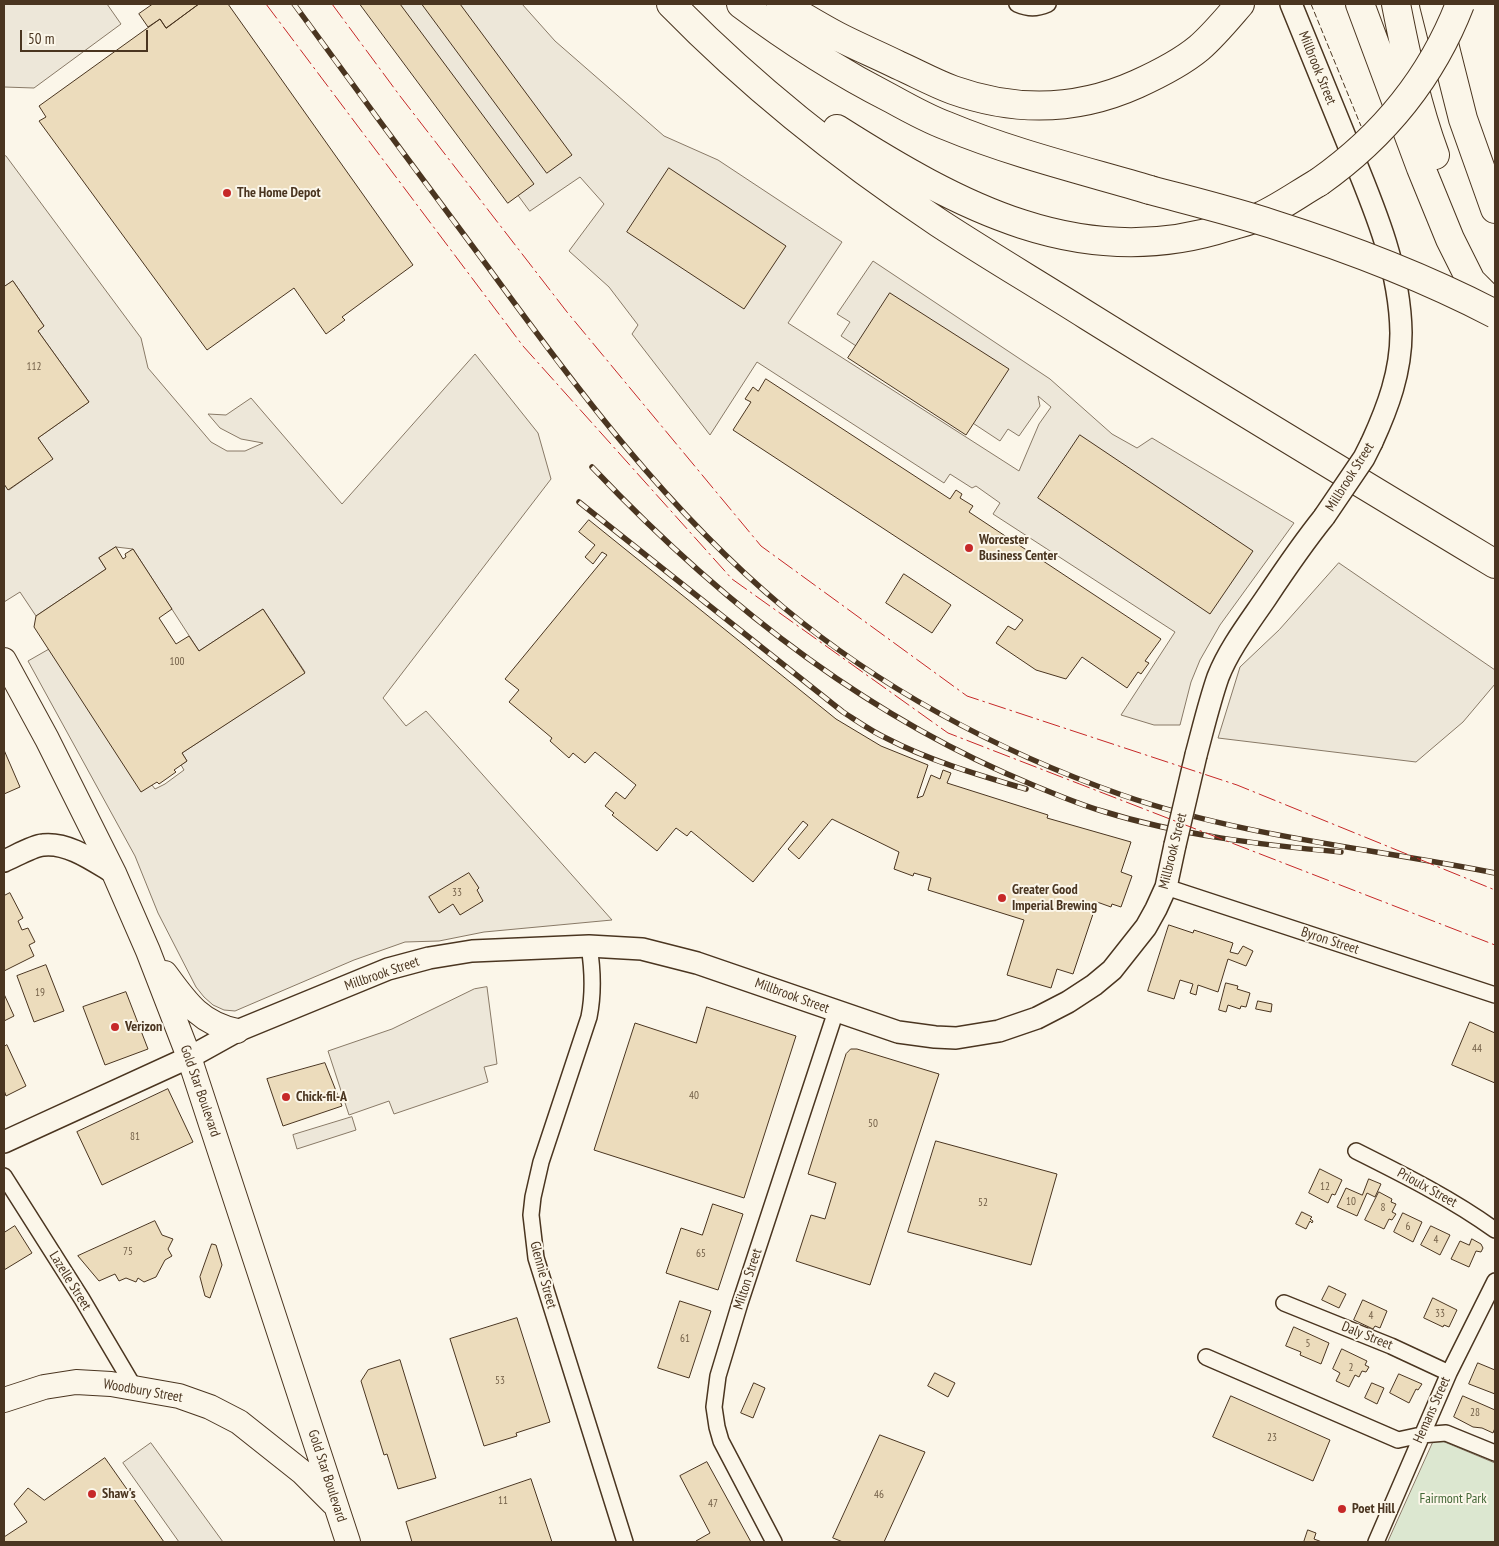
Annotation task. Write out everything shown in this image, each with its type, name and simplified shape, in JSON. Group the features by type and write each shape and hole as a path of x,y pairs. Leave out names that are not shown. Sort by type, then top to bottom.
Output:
{"highway":[{"path":"671,4 738,67 845,155 941,224 1141,349 1495,564"},
{"path":"741,4 841,71 868,87 940,123 1025,155 1271,223 1371,259 1468,300 1495,314"},
{"path":"781,4 838,37 953,90 1007,104 1032,106 1057,106 1083,102 1124,90 1163,72 1182,61 1198,48 1216,32 1240,4"},
{"path":"1360,4 1421,168 1450,239 1471,281 1495,305"},
{"path":"1396,4 1426,130 1462,223 1495,298"},
{"path":"1434,4 1462,119 1495,209"},
{"path":"738,67 882,157 955,198 1007,219 1059,234 1110,242 1152,243 1193,236 1263,216 1318,182 1362,148 1379,133 1403,104 1433,60 1460,4"}],"main road":[{"name":"Millbrook Street","path":"4,1142 189,1057 237,1031 388,969 429,958 472,951 590,946 660,952 757,983 898,1032 956,1038 976,1036 1020,1025 1068,1002 1094,985 1112,970 1146,927 1166,887 1205,717 1219,676 1244,629 1364,458 1395,385 1401,334 1396,289 1386,244 1371,199 1291,4"},
{"name":"Gold Star Boulevard","path":"4,660 47,739 114,873 148,951 189,1057 348,1542"},
{"path":"4,862 42,845 52,845 82,854 114,873"},
{"path":"148,951 188,1004 199,1014 217,1025 237,1031"},
{"name":"Woodbury Street","path":"4,1400 44,1387 76,1382 94,1382 134,1387 179,1396 225,1414 302,1472 337,1508"}],"street":[{"path":"1017,4 1028,8 1042,6"},
{"name":"Byron Street","path":"1166,887 1495,995"},
{"name":"Glennie Street","path":"590,946 594,979 589,1017 541,1162 531,1215 536,1258 625,1542"},
{"name":"Milton Street","path":"774,1542 721,1441 716,1427 715,1391 740,1303 836,1011"},
{"name":"Prioulx Street","path":"1356,1151 1420,1183 1474,1215 1495,1230"},
{"name":"Lazelle Street","path":"4,1176 82,1299 134,1387"},
{"name":"Hemans Street","path":"1376,1542 1449,1373 1495,1281"},
{"name":"Daly Street","path":"1284,1303 1391,1346 1449,1373"},
{"path":"1206,1357 1398,1440 1421,1435 1446,1433 1495,1453"}],"green space":[{"name":"Fairmont Park","path":"1435,1438 1495,1463 1495,1542 1388,1542"}],"shaded area":[{"path":"4,4 107,4 121,24 34,88 4,87"},
{"path":"378,4 522,4 555,41 664,136 718,160 842,242 788,323 1019,471 1039,424 1051,407 1038,396 1040,406 1019,436 1008,429 1000,441 841,336 850,322 837,314 873,261 1050,379 1112,434 1137,448 1152,438 1294,523 1220,625 1200,660 1191,682 1180,725 1154,725 1121,715 1175,632 993,514 1000,503 976,486 972,488 950,474 944,483 757,362 710,435 632,334 638,325 609,287 569,251 604,204 580,177 530,211"},
{"path":"6,156 141,338 148,368 211,442 227,451 245,451 263,443 241,439 220,428 208,414 226,415 251,398 342,504 475,354 538,433 551,479 383,698 406,726 426,711 612,920 484,932 439,941 405,942 354,960 235,1011 224,1010 213,1005 196,987 158,913 135,856 28,661 49,649 155,789 184,770 181,765 187,761 182,753 305,672 263,609 199,651 133,549 116,547 99,558 106,569 36,616 20,592 4,602 4,484 9,490 52,459 38,438 89,402 38,331 44,326 13,281 4,287 4,157"},
{"path":"1339,563 1495,670 1495,684 1463,722 1416,762 1218,738 1240,667 1279,630"},
{"path":"487,987 497,1064 484,1067 488,1082 394,1114 389,1101 349,1115 328,1051 392,1029 474,989"},
{"path":"352,1117 356,1130 297,1149 293,1135"},
{"path":"151,1443 223,1542 179,1542 123,1463"}],"building":[{"path":"153,4 199,4 166,28 160,19 148,27 139,14"},
{"name":"The Home Depot","path":"199,4 228,4 413,265 342,317 345,320 326,334 294,288 207,350 39,121 46,117 39,106 160,19 166,28"},
{"path":"360,4 400,4 534,184 508,203"},
{"path":"422,4 460,4 572,155 547,173"},
{"path":"669,168 786,246 744,309 627,232"},
{"path":"13,281 44,326 38,331 89,402 38,438 53,459 8,490 4,484 4,287"},
{"path":"890,293 1009,369 966,435 848,358"},
{"name":"Worcester Business Center","path":"766,379 950,499 956,490 962,494 960,498 973,506 969,512 1161,639 1145,661 1149,663 1141,674 1138,672 1127,688 1082,657 1066,679 1036,670 996,643 1008,626 1015,630 1023,620 733,430 751,402 745,399 753,387 758,391"},
{"path":"1080,435 1253,551 1210,614 1038,498"},
{"path":"589,520 836,719 881,746 928,765 917,798 923,796 931,775 940,779 943,770 951,773 947,783 1048,815 1047,818 1131,842 1121,872 1132,876 1121,907 1112,904 1111,907 1097,902 1073,974 1057,969 1051,988 1007,975 1024,920 928,890 931,878 914,873 913,876 894,869 899,852 832,819 799,859 788,849 808,825 803,821 753,882 691,831 687,836 676,828 657,851 612,815 614,813 605,806 616,792 625,799 636,785 595,752 585,763 573,753 569,758 550,741 552,738 509,702 519,690 505,679 607,555 602,552 593,564 585,557 595,545 579,532"},
{"path":"116,547 123,559 126,557 125,554 133,549 172,609 159,618 176,644 189,636 199,651 263,609 305,673 182,753 187,761 174,770 176,772 159,784 157,782 141,792 34,627 36,616 106,569 99,558"},
{"path":"904,574 951,605 932,633 886,603"},
{"path":"4,750 20,787 4,794"},
{"path":"469,873 479,888 477,890 483,901 460,915 453,904 439,913 429,897"},
{"path":"10,893 23,918 18,921 22,930 28,928 35,942 29,945 34,956 4,971 4,896"},
{"path":"1169,925 1193,933 1194,930 1233,943 1230,952 1238,954 1243,946 1253,951 1246,966 1228,959 1218,992 1198,985 1196,995 1190,993 1193,984 1180,980 1174,999 1148,991"},
{"path":"46,965 64,1011 34,1022 17,976"},
{"path":"1226,983 1238,986 1237,989 1250,993 1246,1007 1241,1006 1240,1009 1228,1005 1226,1012 1219,1010"},
{"path":"126,992 148,1049 105,1065 83,1007"},
{"path":"4,994 14,1016 4,1021"},
{"path":"1258,1001 1272,1004 1271,1012 1256,1009"},
{"path":"707,1007 796,1036 744,1198 594,1150 635,1023 696,1043"},
{"path":"1470,1022 1495,1033 1495,1083 1452,1065"},
{"path":"7,1045 26,1086 6,1096 4,1090 4,1047"},
{"path":"851,1049 857,1049 939,1074 870,1285 796,1261 811,1215 825,1219 836,1183 808,1174 846,1054"},
{"path":"325,1063 342,1106 283,1126 267,1079"},
{"path":"168,1089 193,1142 102,1185 77,1132"},
{"path":"936,1141 1057,1174 1031,1265 908,1232"},
{"path":"1320,1169 1342,1180 1335,1195 1332,1194 1328,1203 1309,1193"},
{"path":"1369,1179 1381,1184 1375,1197 1367,1193 1357,1216 1337,1207 1346,1188 1362,1195"},
{"path":"1379,1192 1392,1199 1391,1202 1396,1204 1392,1212 1396,1214 1392,1220 1389,1219 1384,1229 1365,1220"},
{"path":"713,1204 743,1214 718,1290 666,1273 681,1228 702,1235"},
{"path":"1302,1212 1312,1217 1310,1219 1313,1221 1312,1223 1310,1221 1306,1229 1296,1224"},
{"path":"1403,1213 1422,1222 1413,1242 1394,1232"},
{"path":"155,1221 162,1235 173,1239 168,1249 172,1256 165,1260 156,1277 144,1282 138,1278 136,1282 126,1278 119,1281 115,1274 99,1281 78,1256"},
{"path":"15,1226 32,1253 4,1270 4,1233"},
{"path":"1431,1226 1450,1235 1440,1255 1421,1245"},
{"path":"1472,1239 1481,1244 1483,1248 1481,1252 1476,1251 1469,1267 1451,1259 1460,1241 1469,1245"},
{"path":"212,1244 216,1245 222,1265 210,1298 205,1296 200,1277"},
{"path":"1329,1286 1346,1294 1339,1308 1322,1300"},
{"path":"1433,1298 1457,1310 1449,1327 1444,1325 1443,1327 1424,1318"},
{"path":"1363,1300 1387,1311 1380,1328 1375,1326 1373,1329 1354,1320"},
{"path":"680,1301 711,1311 689,1378 658,1368"},
{"path":"517,1318 550,1422 516,1433 517,1436 484,1446 450,1339"},
{"path":"1294,1327 1329,1343 1321,1364 1300,1355 1301,1352 1286,1346"},
{"path":"1342,1349 1367,1361 1365,1365 1369,1367 1366,1372 1362,1371 1359,1377 1355,1375 1349,1387 1336,1381 1340,1373 1333,1369"},
{"path":"400,1360 436,1478 398,1489 387,1454 384,1455 361,1381 368,1370"},
{"path":"1478,1363 1495,1370 1495,1394 1469,1384"},
{"path":"935,1373 955,1383 948,1397 928,1386"},
{"path":"1399,1374 1422,1384 1418,1390 1416,1389 1409,1403 1390,1393"},
{"path":"754,1383 765,1388 753,1418 741,1413"},
{"path":"1372,1383 1384,1388 1377,1404 1365,1398"},
{"path":"1231,1396 1330,1440 1313,1481 1213,1437"},
{"path":"1463,1396 1495,1410 1495,1428 1493,1433 1482,1428 1473,1427 1454,1417"},
{"path":"880,1435 925,1452 884,1542 843,1542 833,1538"},
{"name":"Shaw's","path":"105,1458 164,1542 4,1542 4,1537 27,1522 14,1504 28,1488 44,1500"},
{"path":"707,1462 751,1542 696,1541 710,1533 680,1476"},
{"path":"531,1479 552,1542 412,1542 406,1522"},
{"path":"1308,1530 1316,1533 1314,1539 1322,1542 1304,1542"}],"railway":[{"path":"294,4 555,358 625,446 662,489 741,570 821,637 902,692 987,739 1077,778 1122,795 1168,809 1260,832 1495,873"},
{"path":"592,467 689,562 741,607 852,689 910,725 971,757 1067,799 1161,827 1220,838 1341,852"},
{"path":"579,502 843,712 880,735 920,754 1026,789"}],"fence":[{"path":"1311,4 1361,126"}],"power":[{"path":"266,4 523,346 732,579 948,733 1495,945"},
{"path":"332,4 400,96 567,312 761,546 967,696 1237,785 1495,890"}],"place":[{"name":"The Home Depot","path":"227,193"},
{"name":"Worcester Business Center","path":"969,548"},
{"name":"Greater Good Imperial Brewing","path":"1002,898"},
{"name":"Verizon","path":"115,1027"},
{"name":"Chick-fil-A","path":"286,1097"},
{"name":"Shaw's","path":"92,1494"},
{"name":"Poet Hill","path":"1342,1509"}]}
